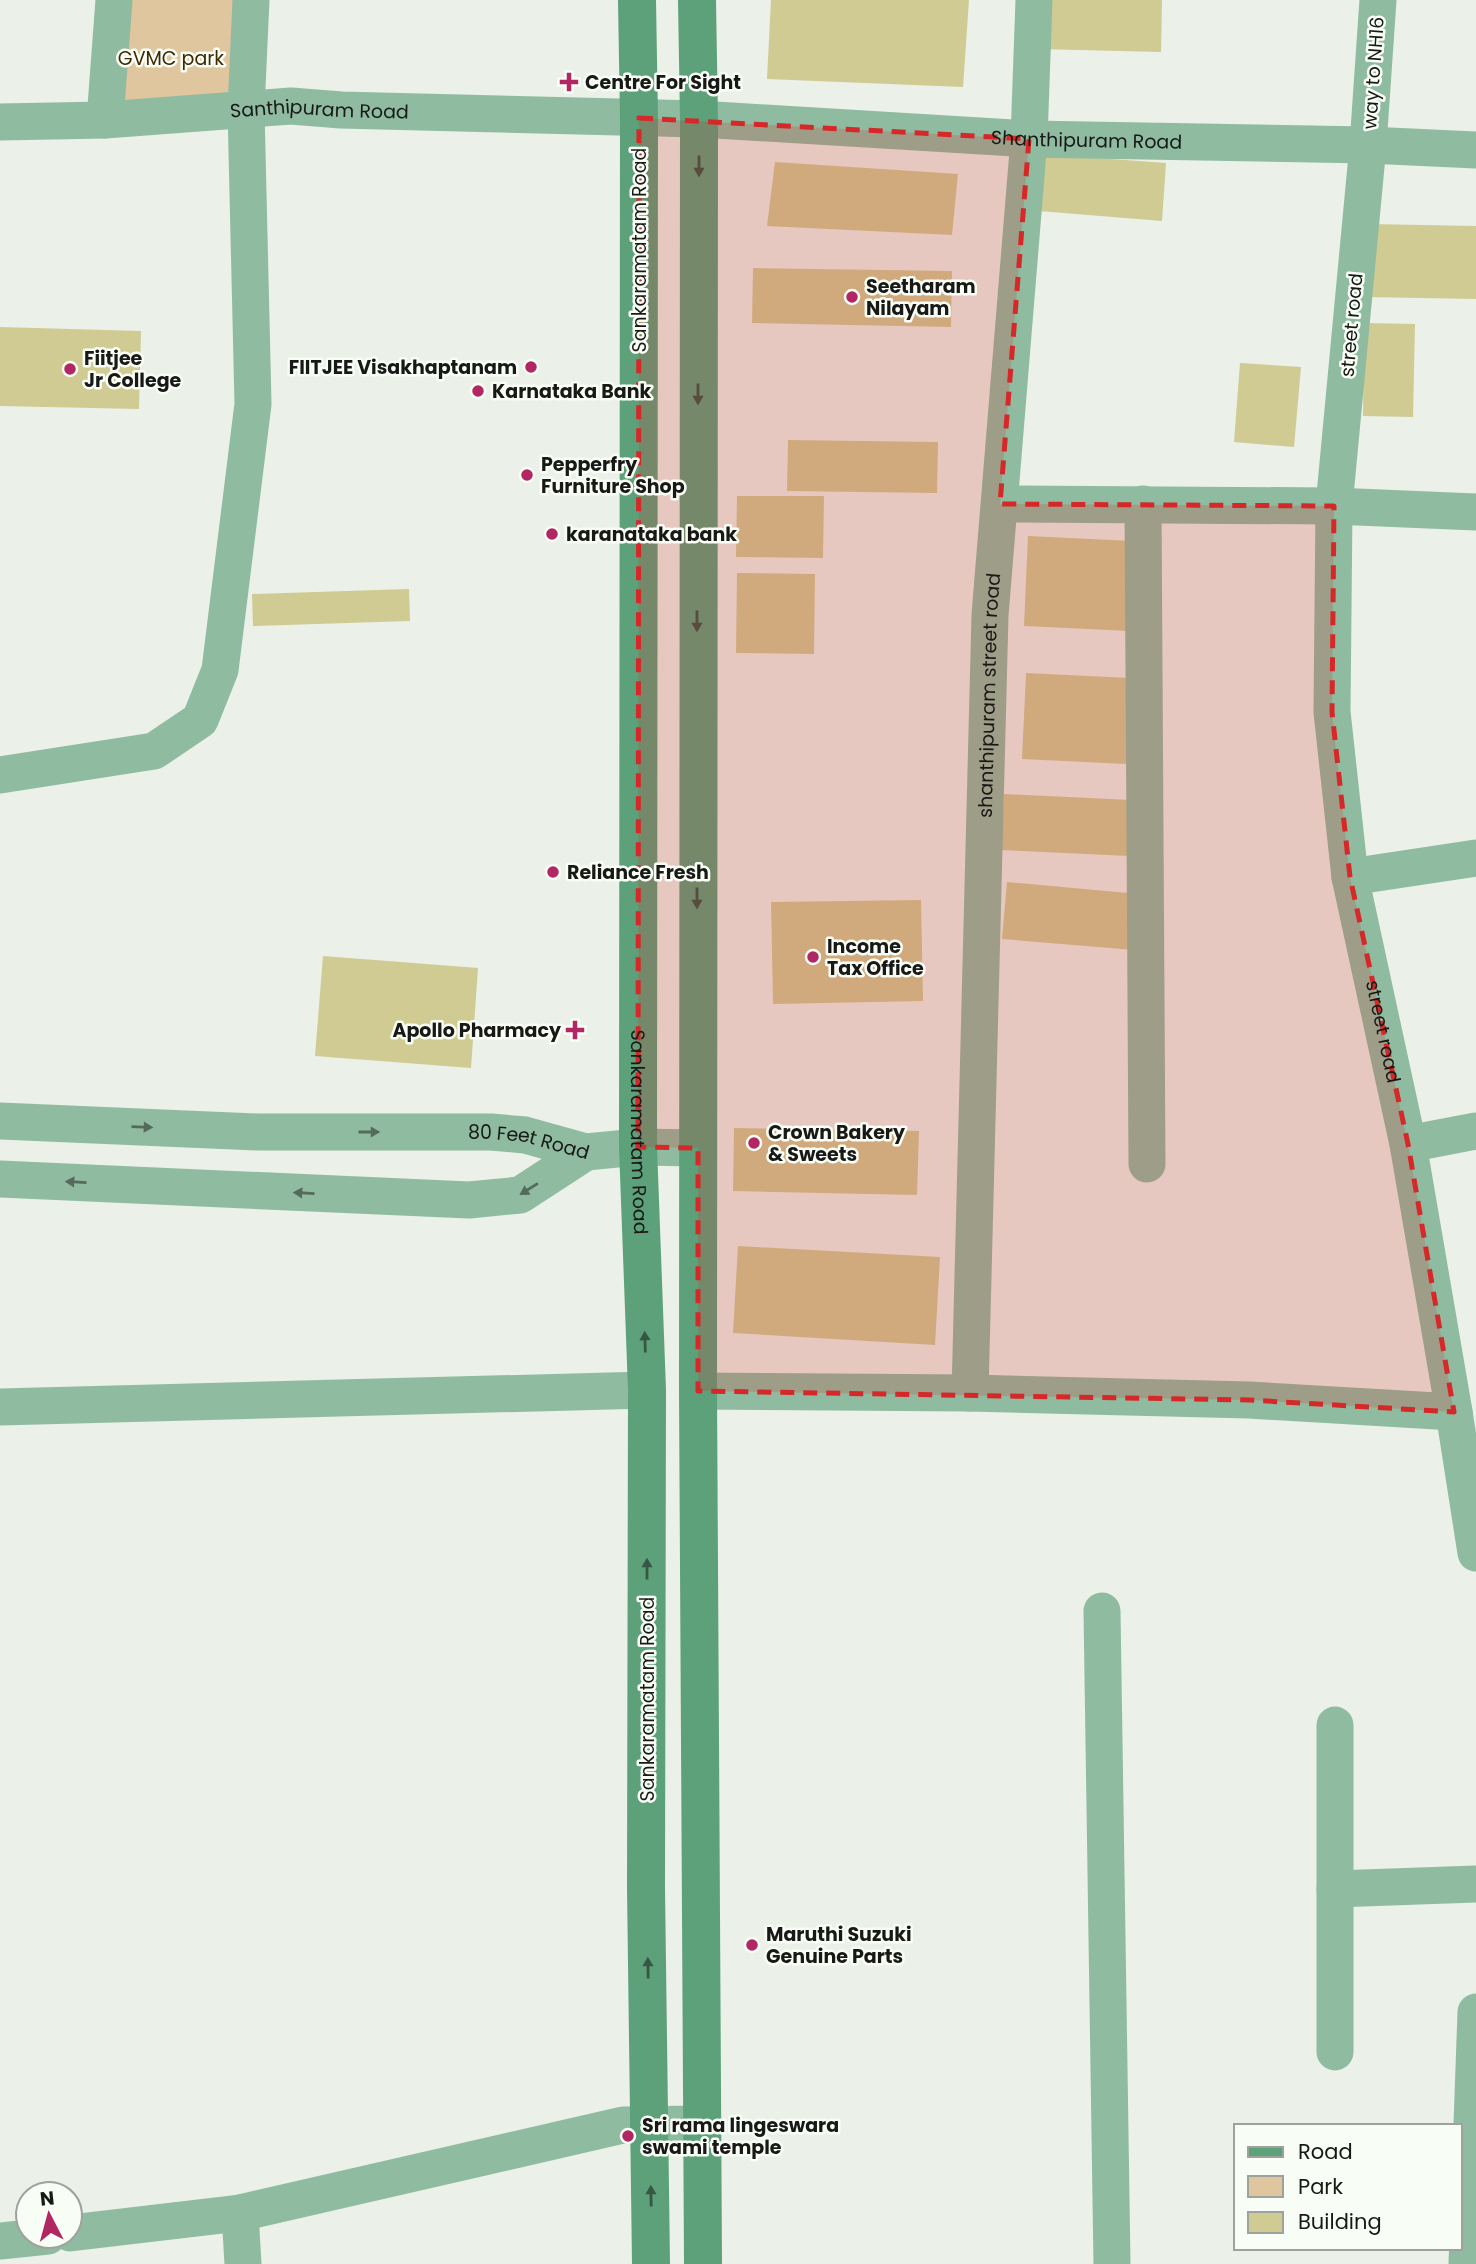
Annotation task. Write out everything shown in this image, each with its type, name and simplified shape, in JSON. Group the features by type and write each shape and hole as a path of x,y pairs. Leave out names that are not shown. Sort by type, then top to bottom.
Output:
{"main road":[{"name":"Sankaramatam Road","path":"637,0 638,1147 647,1390 646,1888 651,2264"},
{"path":"697,0 698,1391 703,2264"}],"street":[{"path":"104,120 114,0"},
{"path":"0,775 154,751 200,720 220,670 253,404 246,109 251,0"},
{"name":"shanthipuram street road","path":"970,1393 990,614 1028,139 1034,0"},
{"name":"way to NH16","path":"1368,145 1378,0"},
{"name":"Santhipuram Road","path":"0,122 104,120 291,106 341,110 699,119"},
{"name":"Shanthipuram Road","path":"699,119 1028,139 1368,145 1476,150"},
{"name":"street road","path":"1368,145 1334,506 1332,712 1350,877 1408,1144 1476,1553"},
{"path":"1000,504 1334,506 1476,512"},
{"path":"1143,504 1147,1164"},
{"path":"1350,877 1476,858"},
{"name":"80 Feet Road","path":"0,1121 258,1132 491,1132 525,1135 586,1152"},
{"path":"1408,1144 1476,1130"},
{"path":"586,1152 638,1147 698,1148"},
{"name":"80 Feet Road","path":"0,1179 469,1200 520,1195 586,1152"},
{"path":"0,1407 647,1390"},
{"path":"698,1391 970,1393 1249,1400 1454,1412"},
{"path":"1102,1611 1112,2264"},
{"path":"1335,1725 1335,2052"},
{"path":"1335,1889 1476,1884"},
{"path":"1467,2264 1476,2012"},
{"path":"84,2231 240,2213 623,2124 701,2124"},
{"path":"240,2213 243,2264"}],"highlighted area":[{"path":"639,118 1029,139 1000,504 1334,506 1332,712 1350,877 1408,1144 1454,1412 1249,1400 698,1391 698,1148 638,1147"}],"green space":[{"name":"GVMC park","path":"114,0 251,0 246,109 105,120"}],"building":[{"path":"771,0 969,0 963,87 767,79"},
{"path":"1040,0 1162,0 1161,52 1039,49"},
{"path":"1043,154 1166,163 1162,221 1039,211"},
{"path":"775,162 958,174 952,235 767,226"},
{"path":"1368,224 1476,226 1476,299 1365,297"},
{"name":"Seetharam Nilayam","path":"753,268 952,271 951,327 752,323"},
{"path":"1364,323 1415,324 1413,417 1363,416"},
{"name":"Fiitjee Jr College","path":"0,327 141,331 139,409 0,406"},
{"path":"1240,363 1301,367 1294,447 1234,442"},
{"path":"788,440 938,442 937,493 787,491"},
{"path":"737,496 824,496 823,558 736,557"},
{"path":"1028,536 1133,541 1129,631 1024,626"},
{"path":"737,573 815,574 814,654 736,653"},
{"path":"409,589 410,621 253,626 252,594"},
{"path":"1026,673 1130,678 1126,764 1022,759"},
{"path":"1004,794 1131,800 1129,856 1001,850"},
{"path":"1007,882 1139,894 1134,950 1002,939"},
{"path":"921,900 923,1001 773,1004 771,902"},
{"path":"323,956 478,968 471,1068 315,1056"},
{"path":"734,1128 919,1131 917,1195 733,1191"},
{"path":"738,1246 940,1257 935,1345 733,1333"}],"place":[{"name":"Centre For Sight","path":"569,82"},
{"name":"Seetharam Nilayam","path":"852,297"},
{"name":"FIITJEE Visakhaptanam","path":"531,367"},
{"name":"Fiitjee Jr College","path":"70,369"},
{"name":"Karnataka Bank","path":"478,391"},
{"name":"Pepperfry Furniture Shop","path":"527,475"},
{"name":"karanataka bank","path":"552,534"},
{"name":"Reliance Fresh","path":"553,872"},
{"name":"Income Tax Office","path":"813,957"},
{"name":"Apollo Pharmacy","path":"575,1030"},
{"name":"Crown Bakery & Sweets","path":"754,1143"},
{"name":"Maruthi Suzuki Genuine Parts","path":"752,1945"},
{"name":"Sri rama lingeswara swami temple","path":"628,2136"}]}
